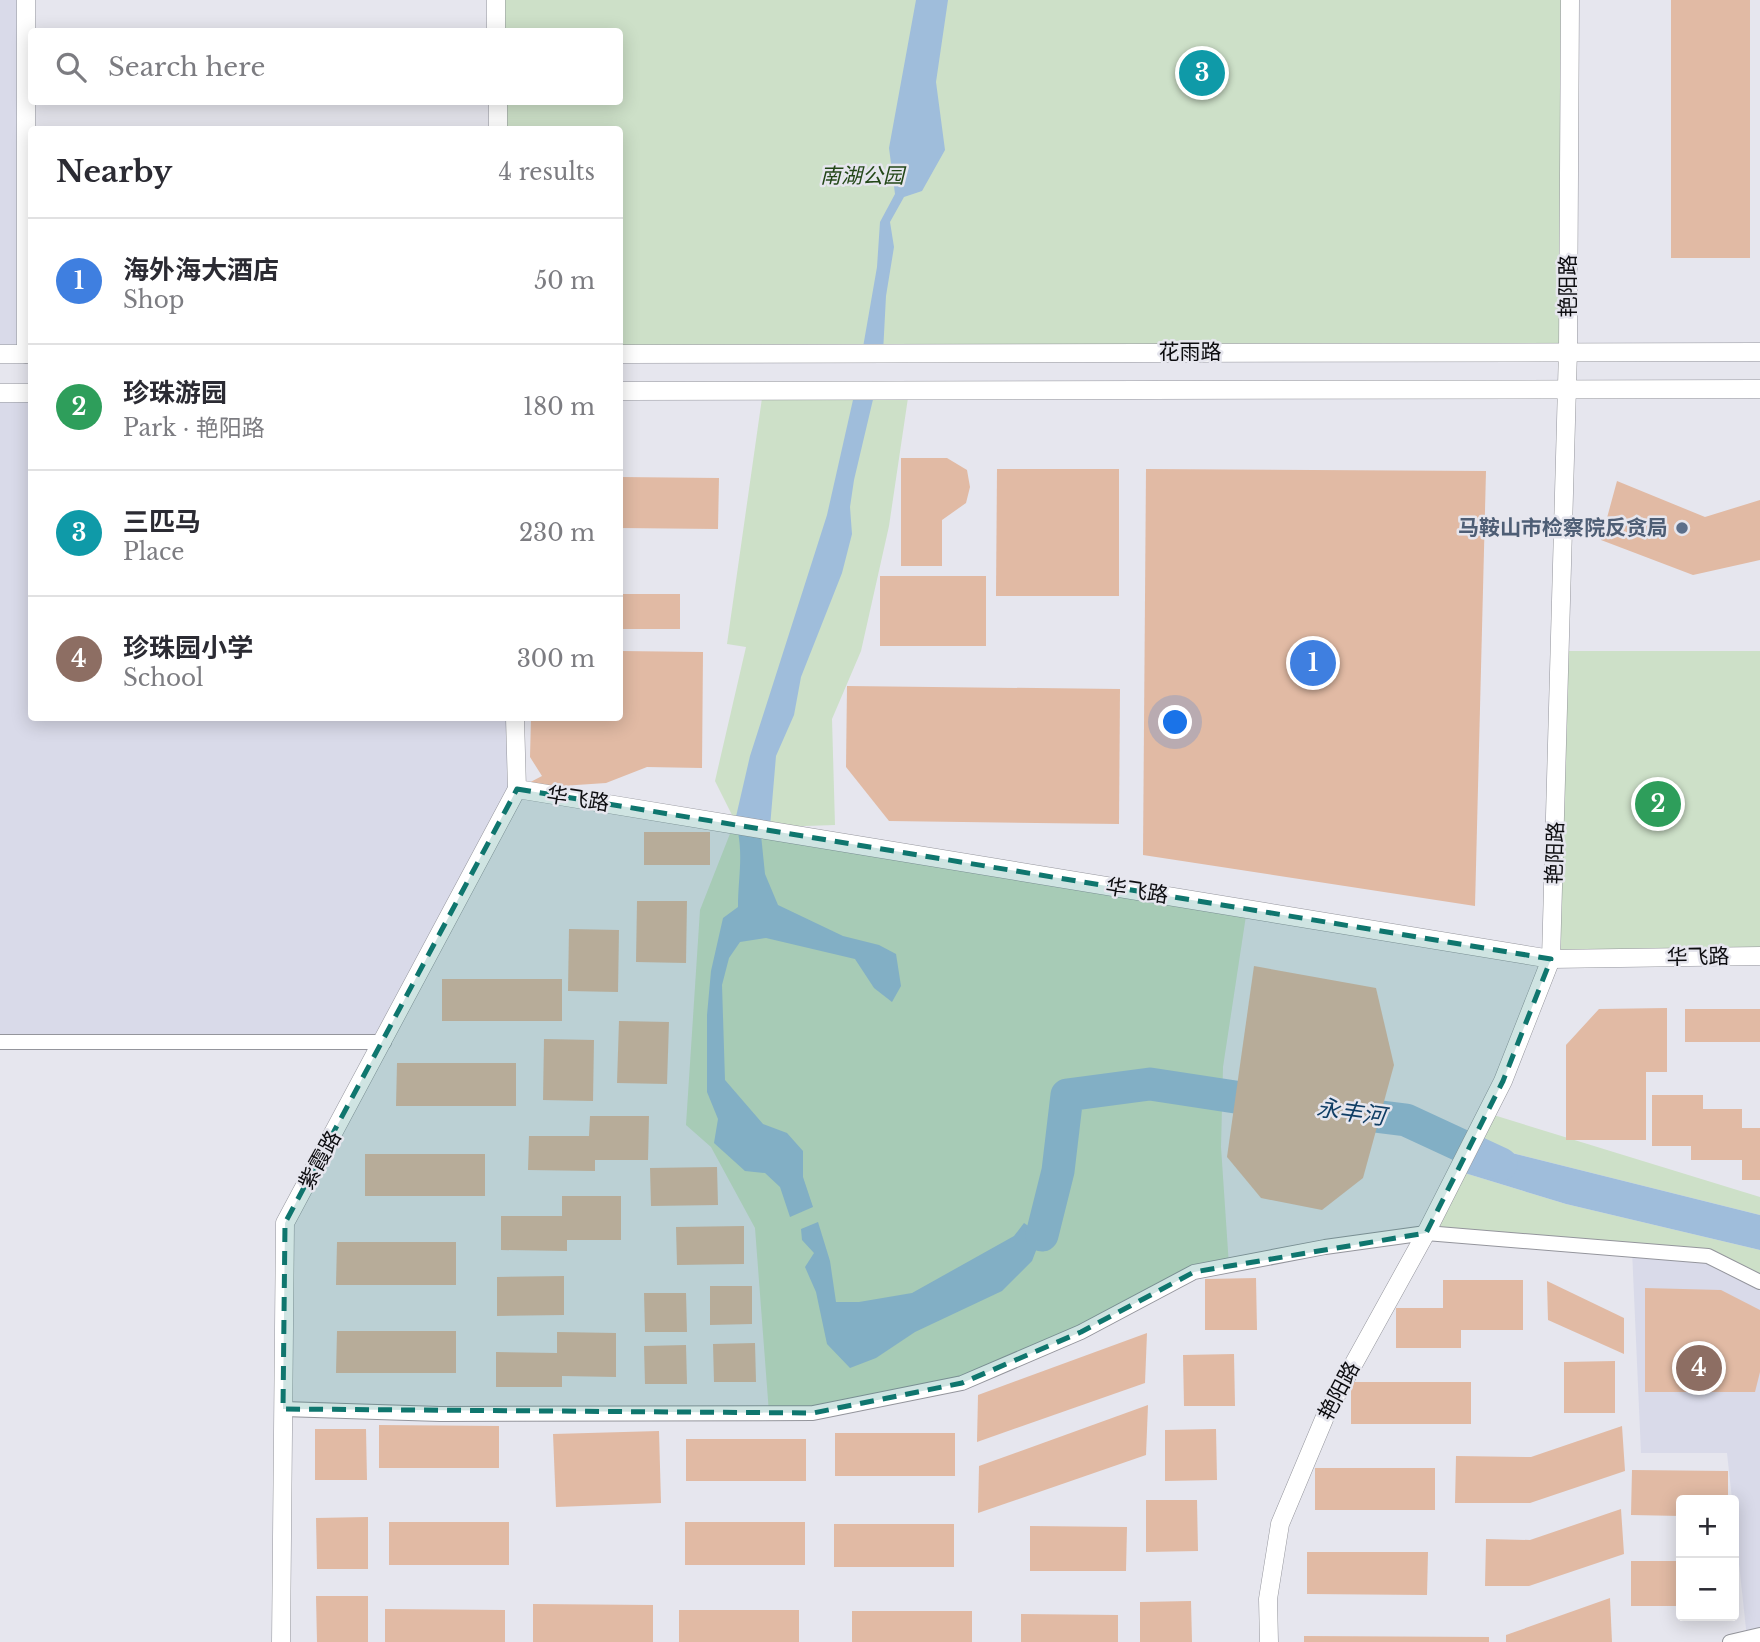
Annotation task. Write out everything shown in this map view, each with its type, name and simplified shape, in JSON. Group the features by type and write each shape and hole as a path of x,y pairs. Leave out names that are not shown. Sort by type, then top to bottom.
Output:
{"street":[{"path":"26,0 28,236"},
{"path":"496,0 496,28"},
{"name":"艳阳路","path":"1269,1642 1268,1599 1280,1524 1326,1412 1426,1233 1503,1081 1551,959 1568,350 1570,0"},
{"path":"498,105 498,126"},
{"name":"花雨路","path":"623,354 1568,350 1760,352"},
{"path":"0,354 28,354"},
{"path":"623,391 1760,389"},
{"path":"0,393 28,393"},
{"path":"514,721 517,789"},
{"name":"华飞路","path":"517,789 1551,959 1760,956"},
{"name":"紫霞路","path":"281,1642 285,1223 517,789"},
{"path":"0,1042 384,1042"},
{"path":"283,1409 440,1414 813,1413 962,1383 1081,1332 1194,1272 1325,1247 1426,1233 1708,1256 1760,1282"},
{"path":"1730,1642 1760,1635"}],"highlighted area":[{"path":"517,789 1551,959 1503,1081 1426,1233 1194,1272 1081,1332 962,1383 813,1413 283,1409 285,1223"}],"shaded area":[{"path":"0,0 26,0 28,354 0,354"},
{"path":"0,394 28,394 28,721 515,721 517,789 384,1042 0,1042"},
{"path":"1632,1250 1708,1256 1760,1282 1760,1635 1747,1638 1739,1564 1739,1495 1732,1495 1727,1453 1641,1453"}],"green space":[{"name":"南湖公园","path":"496,0 1570,0 1568,350 623,354 623,126 498,126 498,105 623,105 623,28 496,28"},
{"path":"763,391 909,391 889,526 861,651 832,719 835,825 776,827 1247,909 1223,1067 1221,1147 1229,1266 1184,1278 962,1383 769,1413 755,1228 711,1147 686,1125 700,910 735,821 715,781 746,647 727,644"},
{"path":"1561,651 1760,651 1760,956 1551,959"},
{"path":"1487,1113 1760,1197 1760,1215 1472,1143"},
{"path":"1458,1171 1566,1204 1760,1250 1760,1282 1708,1256 1426,1233"}],"water":[{"path":"916,0 948,0 936,82 945,150 922,191 904,197 890,222 894,247 886,296 883,353 862,353 877,267 880,222 895,194 889,148"},
{"path":"855,391 875,391 854,480 850,507 852,534 842,573 801,677 794,715 776,756 770,827 735,821 750,756 827,515"},
{"path":"738,832 761,835 765,874 778,905 843,936 879,945 896,954 901,986 892,1002 874,988 855,959 766,938 740,942 729,958 722,985 725,1080 763,1124 787,1133 803,1151 803,1177 813,1207 790,1217 780,1187 765,1173 745,1171 714,1143 718,1119 707,1092 707,1015 711,971 723,918 738,907"},
{"path":"1472,1143 1760,1215 1760,1250 1566,1204 1458,1171"},
{"path":"818,1222 830,1261 836,1302 859,1302 912,1293 1014,1236 1024,1223 1042,1235 1032,1261 1002,1291 915,1332 876,1358 850,1368 827,1344 816,1292 805,1267 814,1253 802,1240 801,1229"}],"building":[{"path":"1671,0 1750,0 1750,258 1671,258"},
{"path":"901,458 947,458 967,470 970,487 966,503 942,520 942,566 901,566"},
{"path":"997,469 1119,469 1119,596 996,596"},
{"path":"1146,469 1486,471 1475,906 1143,855"},
{"path":"623,477 719,478 718,529 623,528"},
{"name":"马鞍山市检察院反贪局","path":"1617,481 1705,517 1760,500 1760,560 1693,575 1601,540"},
{"path":"880,576 986,576 986,646 880,646"},
{"path":"623,594 680,594 680,629 623,629"},
{"path":"623,651 703,652 702,768 647,767 606,783 517,789 542,776 530,757 531,721 623,721"},
{"path":"847,686 1120,689 1119,824 889,821 846,767"},
{"path":"644,832 710,832 710,865 644,865"},
{"path":"637,901 687,901 686,963 636,962"},
{"path":"569,929 619,930 618,992 568,991"},
{"path":"1254,966 1376,988 1394,1065 1363,1178 1322,1210 1261,1198 1227,1157"},
{"path":"442,979 562,979 562,1021 442,1021"},
{"path":"1667,1008 1667,1072 1646,1072 1646,1140 1566,1140 1566,1045 1599,1009"},
{"path":"1685,1009 1760,1009 1760,1042 1685,1042"},
{"path":"619,1021 669,1022 667,1084 617,1083"},
{"path":"544,1039 594,1040 593,1101 543,1100"},
{"path":"397,1063 516,1063 516,1106 396,1106"},
{"path":"1652,1095 1703,1095 1703,1109 1742,1109 1742,1128 1760,1128 1760,1180 1742,1180 1742,1160 1691,1160 1691,1146 1652,1146"},
{"path":"590,1116 649,1116 648,1160 595,1160 595,1171 528,1170 529,1136 589,1136"},
{"path":"365,1154 485,1154 485,1196 365,1196"},
{"path":"717,1167 718,1205 651,1206 650,1168"},
{"path":"562,1196 621,1196 621,1240 567,1240 567,1251 501,1250 501,1216 562,1216"},
{"path":"744,1226 744,1264 677,1265 676,1227"},
{"path":"337,1242 456,1242 456,1285 336,1285"},
{"path":"564,1276 564,1315 497,1316 497,1277"},
{"path":"1256,1278 1257,1330 1205,1330 1205,1279"},
{"path":"1443,1280 1523,1280 1523,1330 1461,1330 1461,1348 1396,1348 1396,1308 1443,1308"},
{"path":"1547,1281 1624,1318 1624,1354 1548,1320"},
{"path":"710,1286 752,1286 752,1324 710,1325"},
{"path":"1645,1288 1721,1290 1760,1310 1760,1372 1755,1392 1645,1392"},
{"path":"644,1293 686,1293 687,1332 645,1332"},
{"path":"337,1331 456,1331 456,1373 336,1373"},
{"path":"557,1332 616,1333 616,1377 562,1376 562,1387 496,1387 496,1352 557,1353"},
{"path":"1147,1333 1145,1383 977,1442 978,1395"},
{"path":"755,1343 756,1382 714,1382 713,1344"},
{"path":"686,1345 687,1384 645,1384 644,1346"},
{"path":"1234,1354 1235,1406 1184,1406 1183,1355"},
{"path":"1615,1361 1615,1413 1564,1413 1564,1362"},
{"path":"1351,1382 1471,1382 1471,1424 1351,1424"},
{"path":"1148,1405 1146,1455 978,1513 979,1466"},
{"path":"379,1425 499,1426 499,1468 379,1468"},
{"path":"1622,1426 1625,1471 1530,1503 1455,1503 1456,1456 1531,1457"},
{"path":"315,1429 366,1429 367,1480 315,1480"},
{"path":"1216,1429 1217,1480 1165,1481 1165,1430"},
{"path":"659,1431 661,1503 556,1507 553,1434"},
{"path":"835,1433 955,1433 955,1476 835,1476"},
{"path":"686,1439 806,1439 806,1481 686,1481"},
{"path":"1315,1468 1435,1468 1435,1510 1315,1510"},
{"path":"1632,1470 1728,1471 1728,1495 1676,1495 1676,1516 1631,1515"},
{"path":"1146,1500 1197,1500 1198,1551 1146,1552"},
{"path":"1621,1509 1624,1554 1529,1586 1485,1586 1486,1539 1530,1540"},
{"path":"368,1517 368,1569 317,1569 316,1518"},
{"path":"389,1522 509,1522 509,1565 389,1565"},
{"path":"685,1522 805,1522 805,1565 685,1565"},
{"path":"834,1524 954,1524 954,1567 834,1567"},
{"path":"1030,1526 1127,1527 1126,1571 1030,1571"},
{"path":"1307,1552 1428,1552 1427,1595 1307,1594"},
{"path":"1631,1561 1676,1561 1676,1606 1631,1606"},
{"path":"316,1596 368,1596 368,1642 317,1642"},
{"path":"1610,1598 1612,1642 1506,1642 1506,1635"},
{"path":"1191,1601 1192,1642 1140,1642 1140,1602"},
{"path":"533,1604 653,1605 653,1642 533,1642"},
{"path":"385,1609 505,1610 505,1642 385,1642"},
{"path":"679,1610 799,1610 799,1642 679,1642"},
{"path":"852,1611 972,1611 972,1642 852,1642"},
{"path":"1021,1614 1118,1615 1118,1642 1021,1642"},
{"path":"1304,1636 1489,1637 1489,1642 1304,1642"}],"waterway":[{"name":"永丰河","path":"1042,1235 1058,1171 1067,1095 1150,1084 1281,1104"},
{"name":"永丰河","path":"1334,1111 1406,1120 1501,1164"}],"place":[{"name":"三匹马","path":"1202,73"},
{"name":"马鞍山市检察院反贪局","path":"1682,528"},
{"name":"海外海大酒店","path":"1313,663"},
{"name":"珍珠游园","path":"1658,804"},
{"name":"珍珠园小学","path":"1699,1368"}]}
